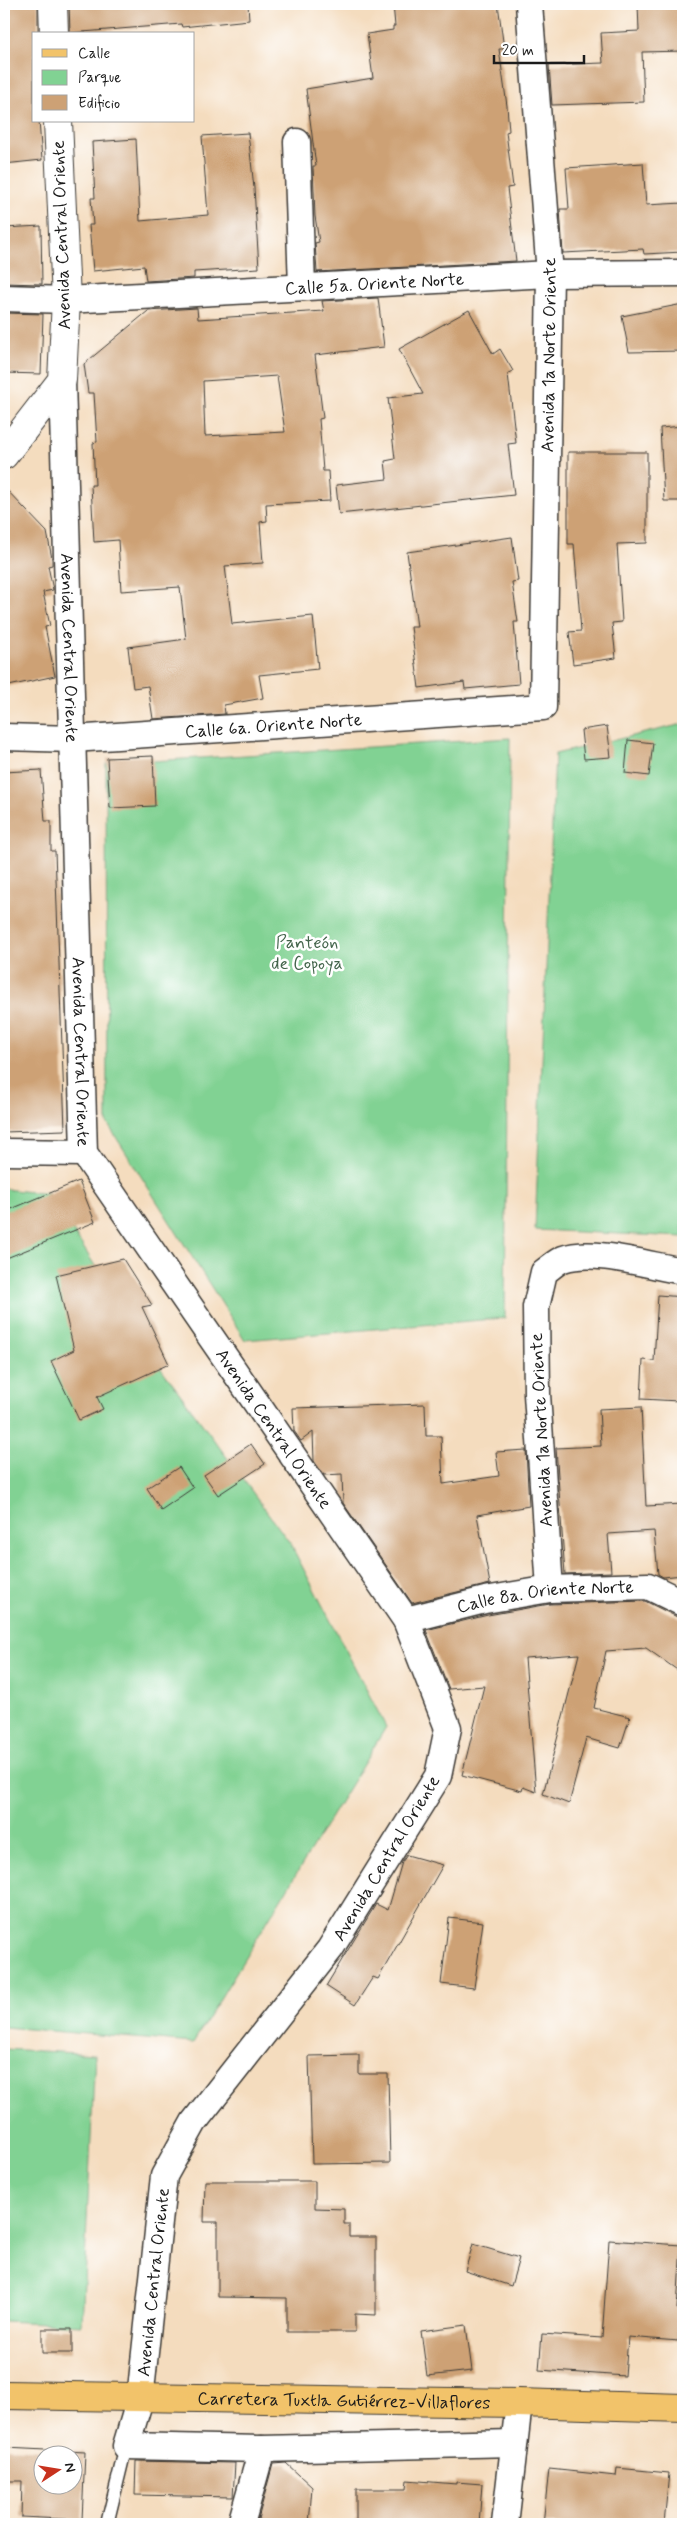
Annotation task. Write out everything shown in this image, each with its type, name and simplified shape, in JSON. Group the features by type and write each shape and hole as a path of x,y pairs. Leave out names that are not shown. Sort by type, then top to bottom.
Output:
{"main road":[{"name":"Carretera Tuxtla Gutiérrez-Villaflores","path":"4,2395 140,2399 519,2402 683,2408"}],"street":[{"path":"53,4 54,32"},
{"name":"Avenida 1a Norte Oriente","path":"529,4 550,274 543,707"},
{"name":"Avenida Central Oriente","path":"58,122 66,300 62,380 84,1153 406,1620 448,1728 438,1776 330,1949 194,2122 164,2176 140,2399 126,2446"},
{"path":"297,142 302,288"},
{"name":"Calle 5a. Oriente Norte","path":"4,298 66,300 550,274 683,273"},
{"path":"4,455 62,380"},
{"name":"Calle 6a. Oriente Norte","path":"4,737 73,740 543,707"},
{"path":"4,1152 84,1153"},
{"name":"Avenida 1a Norte Oriente","path":"550,1589 537,1394 536,1307 544,1272 563,1259 586,1256 623,1259 683,1271"},
{"name":"Calle 8a. Oriente Norte","path":"406,1620 485,1600 550,1589 648,1586 683,1603"},
{"path":"505,2524 519,2402"},
{"path":"126,2446 262,2449 514,2443"},
{"path":"241,2524 262,2449"}],"lane":[{"path":"108,2524 126,2446"}],"green space":[{"path":"683,724 683,1237 535,1230 555,754"},
{"name":"Panteón de Copoya","path":"510,738 505,1318 245,1340 107,1123 106,764"},
{"path":"4,1189 50,1194 147,1349 290,1543 386,1727 193,2043 4,2027"},
{"path":"4,2049 95,2054 82,2325 4,2321"}],"building":[{"path":"4,4 38,4 38,32 32,32 32,122 39,122 42,160 4,164"},
{"path":"69,4 248,4 249,20 182,27 181,24 70,32"},
{"path":"393,4 498,4 504,49 499,49 507,106 509,131 506,132 513,187 507,188 516,261 317,272 315,243 319,242 315,216 313,166 316,166 306,89 373,78 367,34 393,30 393,26 395,26"},
{"path":"638,4 683,4 683,51 642,52 644,102 552,105 549,65 603,63 601,33 639,31"},
{"path":"248,133 254,188 259,268 194,272 194,278 146,281 144,266 93,271 89,225 93,225 91,198 95,198 92,142 136,139 140,221 208,215 202,136"},
{"path":"643,163 646,205 683,203 683,252 644,254 643,249 563,253 560,209 569,209 566,168"},
{"path":"41,226 42,284 4,283 4,228"},
{"path":"378,298 384,347 315,355 323,418 319,419 323,471 328,471 330,501 266,504 267,521 260,522 263,563 225,566 232,624 313,616 318,669 259,675 263,698 224,705 225,714 153,719 148,686 133,688 128,647 186,639 180,587 121,591 118,540 94,542 91,485 95,485 93,443 97,442 94,393 88,393 84,364 148,311 197,308 198,319 324,311 322,301","holes":["277,376 285,432 205,436 203,381"]},
{"path":"683,304 683,351 629,352 622,316"},
{"path":"469,310 493,354 500,349 513,371 508,374 516,443 508,444 514,495 339,514 336,485 387,479 385,461 395,459 388,398 423,394 399,349"},
{"path":"4,313 43,314 41,374 4,373"},
{"path":"683,426 683,501 664,501 660,428"},
{"path":"568,452 647,452 647,543 617,544 622,622 612,623 616,658 573,664 569,632 581,631 574,544 568,544"},
{"path":"4,487 47,532 52,559 52,565 48,566 53,590 43,592 50,626 45,627 55,676 4,687"},
{"path":"512,537 518,581 512,582 518,622 514,622 519,684 465,689 464,682 419,688 411,627 417,627 407,552"},
{"path":"607,726 611,757 584,759 581,730"},
{"path":"628,740 653,743 649,776 625,773"},
{"path":"153,756 155,806 110,808 107,758"},
{"path":"41,770 45,821 51,821 51,851 55,851 65,1130 4,1132 4,852 6,852 4,772"},
{"path":"79,1181 95,1222 4,1259 4,1212"},
{"path":"123,1259 152,1305 142,1307 169,1364 97,1397 103,1409 79,1420 51,1361 74,1350 56,1275"},
{"path":"658,1295 683,1297 683,1356 681,1356 679,1401 641,1399 643,1360 654,1361"},
{"path":"425,1404 426,1436 441,1436 443,1484 499,1476 496,1452 526,1450 529,1506 477,1515 490,1584 412,1603 343,1503 342,1474 324,1475 314,1461 313,1432 301,1441 294,1431 293,1408"},
{"path":"641,1407 646,1506 683,1504 683,1575 663,1577 658,1574 654,1531 608,1534 611,1572 565,1574 556,1448 601,1446 599,1409"},
{"path":"251,1444 265,1464 218,1495 204,1475"},
{"path":"179,1467 193,1488 161,1510 147,1488"},
{"path":"645,1601 683,1620 683,1674 646,1648 606,1651 594,1708 630,1717 620,1748 586,1738 569,1804 543,1794 579,1654 525,1658 536,1792 523,1787 522,1791 462,1775 484,1686 449,1689 426,1630 488,1615 550,1604"},
{"path":"407,1855 443,1865 378,1979 373,1977 355,2005 326,1986 376,1904 388,1910 402,1862"},
{"path":"449,1918 483,1922 474,1988 441,1984"},
{"path":"359,2055 359,2074 388,2074 390,2163 312,2164 309,2056"},
{"path":"205,2181 315,2181 315,2208 344,2209 344,2224 349,2224 349,2237 376,2237 376,2315 355,2314 355,2332 287,2332 287,2298 218,2297 218,2222 204,2222"},
{"path":"609,2240 681,2245 677,2309 680,2309 678,2341 628,2337 625,2376 539,2370 542,2334 602,2338"},
{"path":"473,2244 519,2258 511,2286 465,2271"},
{"path":"466,2325 472,2371 427,2376 421,2331"},
{"path":"42,2329 72,2329 72,2353 42,2353"},
{"path":"6,2448 32,2449 32,2496 82,2496 82,2452 85,2452 82,2520 21,2517 22,2481 4,2481"},
{"path":"136,2461 235,2463 233,2497 135,2495"},
{"path":"286,2463 312,2487 309,2524 265,2524 258,2519 273,2464"},
{"path":"617,2468 669,2473 664,2524 543,2524 549,2469 616,2476"},
{"path":"407,2480 482,2484 479,2524 356,2524 356,2489 406,2489"}]}
